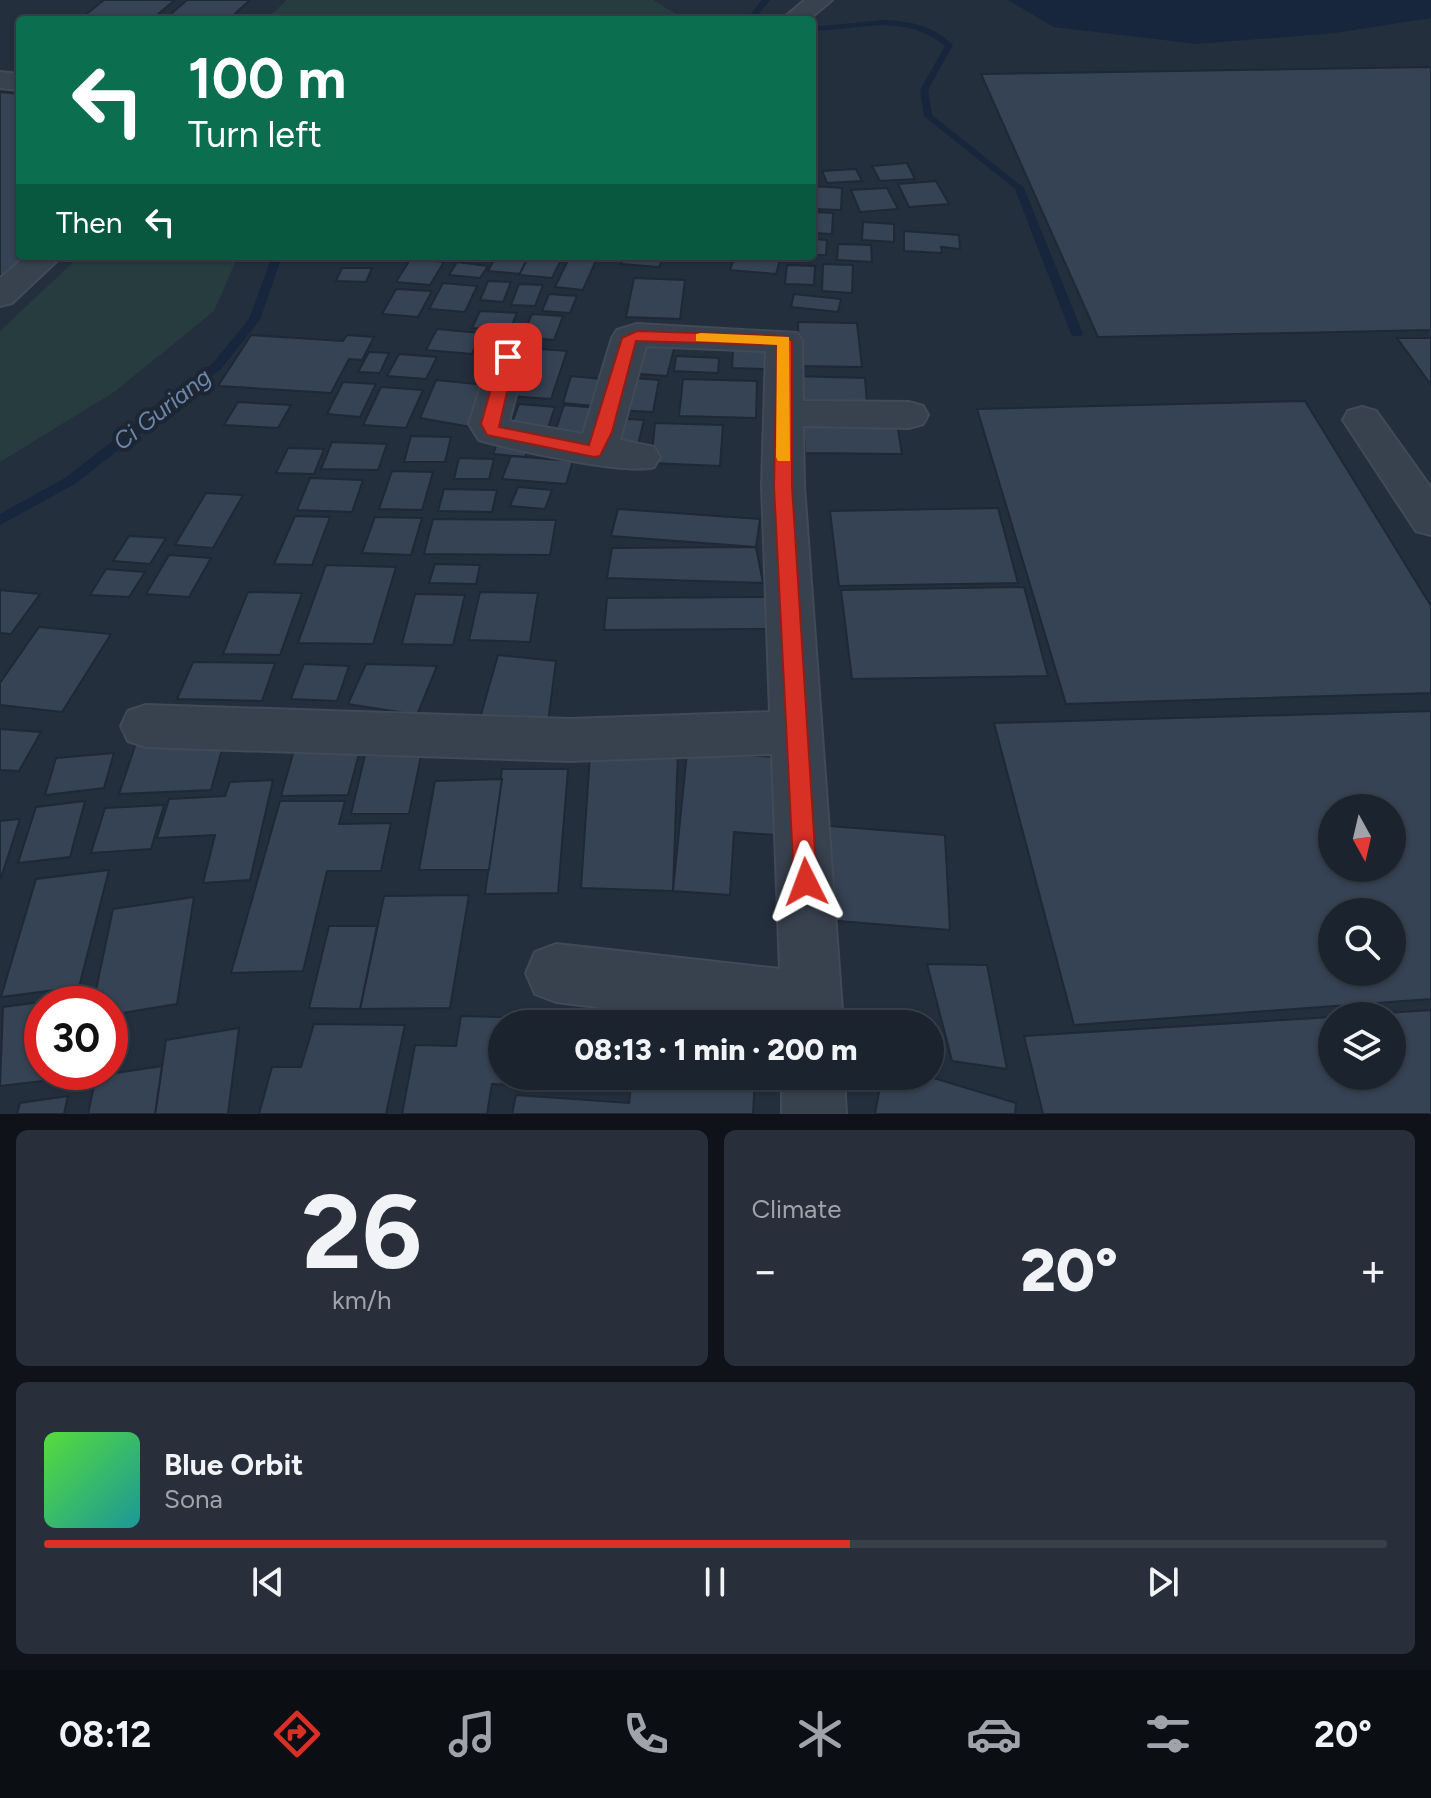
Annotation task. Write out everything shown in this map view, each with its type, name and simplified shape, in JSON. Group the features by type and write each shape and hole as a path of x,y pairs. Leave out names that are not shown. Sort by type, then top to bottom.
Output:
{"street":[{"path":"798,16 820,0"},
{"path":"0,296 41,260"},
{"path":"594,452 604,432 630,338 637,335 784,341 786,413 783,486 812,1010"},
{"path":"508,357 489,424 493,431 594,452 640,457"},
{"path":"786,413 909,415"},
{"path":"1362,420 1431,520"},
{"path":"146,726 570,740 798,732"},
{"path":"556,973 787,1010"},
{"path":"813,1090 814,1114"}],"green space":[{"path":"287,0 653,0 679,16 269,16"},
{"path":"76,260 236,260 214,311 114,392 0,462 0,331"}],"water":[{"path":"1008,0 1431,0 1431,18 1335,33 1197,44 1054,27"}],"building":[{"path":"104,0 175,0 156,16 84,16"},
{"path":"187,0 250,0 232,16 169,16"},
{"path":"1431,67 1431,330 1098,337 981,74"},
{"path":"0,92 16,94 16,260 21,260 0,279"},
{"path":"907,163 915,179 880,181 872,166"},
{"path":"856,169 862,181 827,183 822,171"},
{"path":"936,181 949,204 909,207 898,184"},
{"path":"816,186 842,188 841,210 816,209"},
{"path":"887,188 898,209 860,212 851,190"},
{"path":"816,212 833,213 832,234 816,233"},
{"path":"863,222 894,224 894,242 862,240"},
{"path":"904,231 959,235 960,249 941,247 942,253 904,251"},
{"path":"816,239 827,240 826,255 816,255"},
{"path":"838,244 871,245 872,262 837,260"},
{"path":"410,260 444,262 430,285 396,282"},
{"path":"494,260 527,260 520,274 488,271"},
{"path":"527,260 561,260 552,278 519,275"},
{"path":"568,260 596,260 583,290 555,287"},
{"path":"622,260 662,260 659,267 621,264"},
{"path":"734,260 780,260 776,274 730,270"},
{"path":"457,262 488,266 480,278 449,275"},
{"path":"823,264 853,265 852,293 822,291"},
{"path":"787,265 815,266 814,285 785,284"},
{"path":"342,268 372,268 366,282 336,281"},
{"path":"634,278 685,280 680,319 626,317"},
{"path":"488,281 511,282 503,302 480,300"},
{"path":"443,283 477,286 465,312 429,309"},
{"path":"519,284 543,285 535,306 511,305"},
{"path":"396,289 432,291 418,317 382,314"},
{"path":"549,294 577,296 570,313 542,311"},
{"path":"794,294 841,299 838,312 791,307"},
{"path":"480,311 517,313 510,330 472,328"},
{"path":"532,314 563,316 554,340 522,337"},
{"path":"798,322 857,323 862,367 799,366"},
{"path":"437,329 481,333 472,354 426,350"},
{"path":"251,335 343,341 347,335 374,337 362,360 349,359 331,393 218,386"},
{"path":"489,336 510,338 504,352 483,350"},
{"path":"1397,338 1431,338 1431,385"},
{"path":"635,342 675,345 667,376 626,373"},
{"path":"527,348 567,351 551,399 508,396"},
{"path":"733,348 767,350 767,369 732,368"},
{"path":"369,352 389,353 380,373 358,372"},
{"path":"399,354 437,357 426,379 387,376"},
{"path":"676,356 719,358 718,373 674,371"},
{"path":"571,376 602,379 594,406 563,403"},
{"path":"792,376 865,378 867,404 792,402"},
{"path":"622,377 659,380 653,412 614,410"},
{"path":"683,379 757,381 756,418 679,416"},
{"path":"436,380 487,385 471,427 420,418"},
{"path":"343,382 376,384 360,417 327,414"},
{"path":"381,387 423,390 406,428 363,425"},
{"path":"1305,401 1431,606 1431,693 1066,704 977,409"},
{"path":"238,402 291,405 278,428 224,425"},
{"path":"519,404 555,407 547,431 510,428"},
{"path":"564,405 598,408 588,441 553,438"},
{"path":"613,418 644,420 636,453 604,450"},
{"path":"803,422 897,423 902,454 805,453"},
{"path":"655,423 723,425 720,466 651,463"},
{"path":"411,436 451,437 445,462 404,462"},
{"path":"498,440 530,442 525,457 493,454"},
{"path":"332,442 387,444 378,470 321,469"},
{"path":"288,448 324,449 314,474 276,473"},
{"path":"511,456 573,461 566,484 502,479"},
{"path":"459,458 494,459 489,479 454,479"},
{"path":"392,471 433,472 422,510 379,509"},
{"path":"310,478 363,480 352,512 297,510"},
{"path":"518,487 552,490 545,509 510,506"},
{"path":"444,489 497,490 492,512 438,511"},
{"path":"206,493 243,495 213,548 175,545"},
{"path":"998,508 1018,583 839,586 830,511"},
{"path":"618,509 760,519 756,547 611,536"},
{"path":"295,516 330,517 312,565 274,564"},
{"path":"375,517 422,518 411,555 362,553"},
{"path":"433,519 556,520 550,555 424,554"},
{"path":"129,536 166,538 150,564 113,561"},
{"path":"756,547 763,583 607,578 612,548"},
{"path":"169,555 211,558 189,597 146,594"},
{"path":"435,564 480,565 476,584 429,583"},
{"path":"326,565 396,567 373,644 298,643"},
{"path":"106,569 145,572 129,597 90,595"},
{"path":"1024,587 1048,676 852,679 841,590"},
{"path":"0,590 40,594 11,634 0,633"},
{"path":"248,592 302,593 280,655 223,654"},
{"path":"480,592 538,593 530,642 469,640"},
{"path":"415,594 465,595 453,645 402,644"},
{"path":"767,597 770,629 604,630 607,598"},
{"path":"39,627 111,634 62,712 0,705 0,683"},
{"path":"498,655 556,661 548,723 480,718"},
{"path":"193,662 275,663 262,701 177,699"},
{"path":"304,664 349,666 337,701 291,699"},
{"path":"366,664 437,666 417,715 348,704"},
{"path":"1431,711 1431,999 1318,1002 1318,1007 1074,1025 994,723"},
{"path":"0,729 41,732 19,771 0,770"},
{"path":"226,735 211,790 119,794 137,740"},
{"path":"294,750 360,750 348,795 281,796"},
{"path":"678,750 673,891 581,888 590,754"},
{"path":"687,752 776,757 774,835 734,832 730,895 673,891"},
{"path":"114,753 104,788 45,795 56,758"},
{"path":"365,755 421,756 409,814 351,814"},
{"path":"502,769 568,769 558,893 485,894"},
{"path":"502,779 489,870 419,870 435,781"},
{"path":"273,780 250,880 203,883 215,835 157,838 169,799 225,796 230,782"},
{"path":"85,801 70,857 18,863 36,807"},
{"path":"280,801 345,801 339,824 391,823 381,871 327,871 303,971 231,973"},
{"path":"164,805 151,849 91,853 105,808"},
{"path":"20,819 0,881 0,821"},
{"path":"829,826 945,835 950,930 826,920"},
{"path":"109,870 79,986 24,986 24,994 1,997 36,879"},
{"path":"469,895 450,1008 360,1009 384,896"},
{"path":"194,897 177,1004 128,1012 128,986 97,986 113,909"},
{"path":"329,926 377,926 360,1009 309,1008"},
{"path":"927,964 987,965 1007,1069 952,1061 944,1030 944,1010 939,1010"},
{"path":"24,1004 24,1083 0,1086 3,1007"},
{"path":"640,1004 675,1010 639,1010"},
{"path":"1431,1010 1431,1114 1043,1114 1024,1036 1318,1018 1318,1090 1406,1090 1406,1012"},
{"path":"461,1016 488,1017 488,1090 491,1090 487,1114 402,1114 415,1045 456,1046"},
{"path":"314,1024 405,1025 386,1114 259,1114 272,1067 301,1067"},
{"path":"239,1028 228,1114 155,1114 166,1040"},
{"path":"162,1066 155,1114 88,1114 93,1090 128,1090 128,1071"},
{"path":"944,1081 1016,1103 1015,1114 875,1114 879,1090 944,1090"},
{"path":"630,1090 754,1090 753,1114 512,1114 516,1095 629,1103"},
{"path":"68,1096 64,1114 17,1114 20,1103"}],"waterway":[{"name":"Ci Guriang","path":"753,16 766,0"},
{"path":"816,29 901,23 934,33 949,45 924,90 928,116 1019,188 1077,334"},
{"name":"Ci Guriang","path":"0,520 70,481 217,366 254,320 276,260"}],"slow traffic":[{"path":"701,338 784,341 784,457"}],"route":[{"path":"508,357 489,424 493,431 594,452 604,432 630,338 637,335 784,341 786,413 783,486 806,882"}]}
